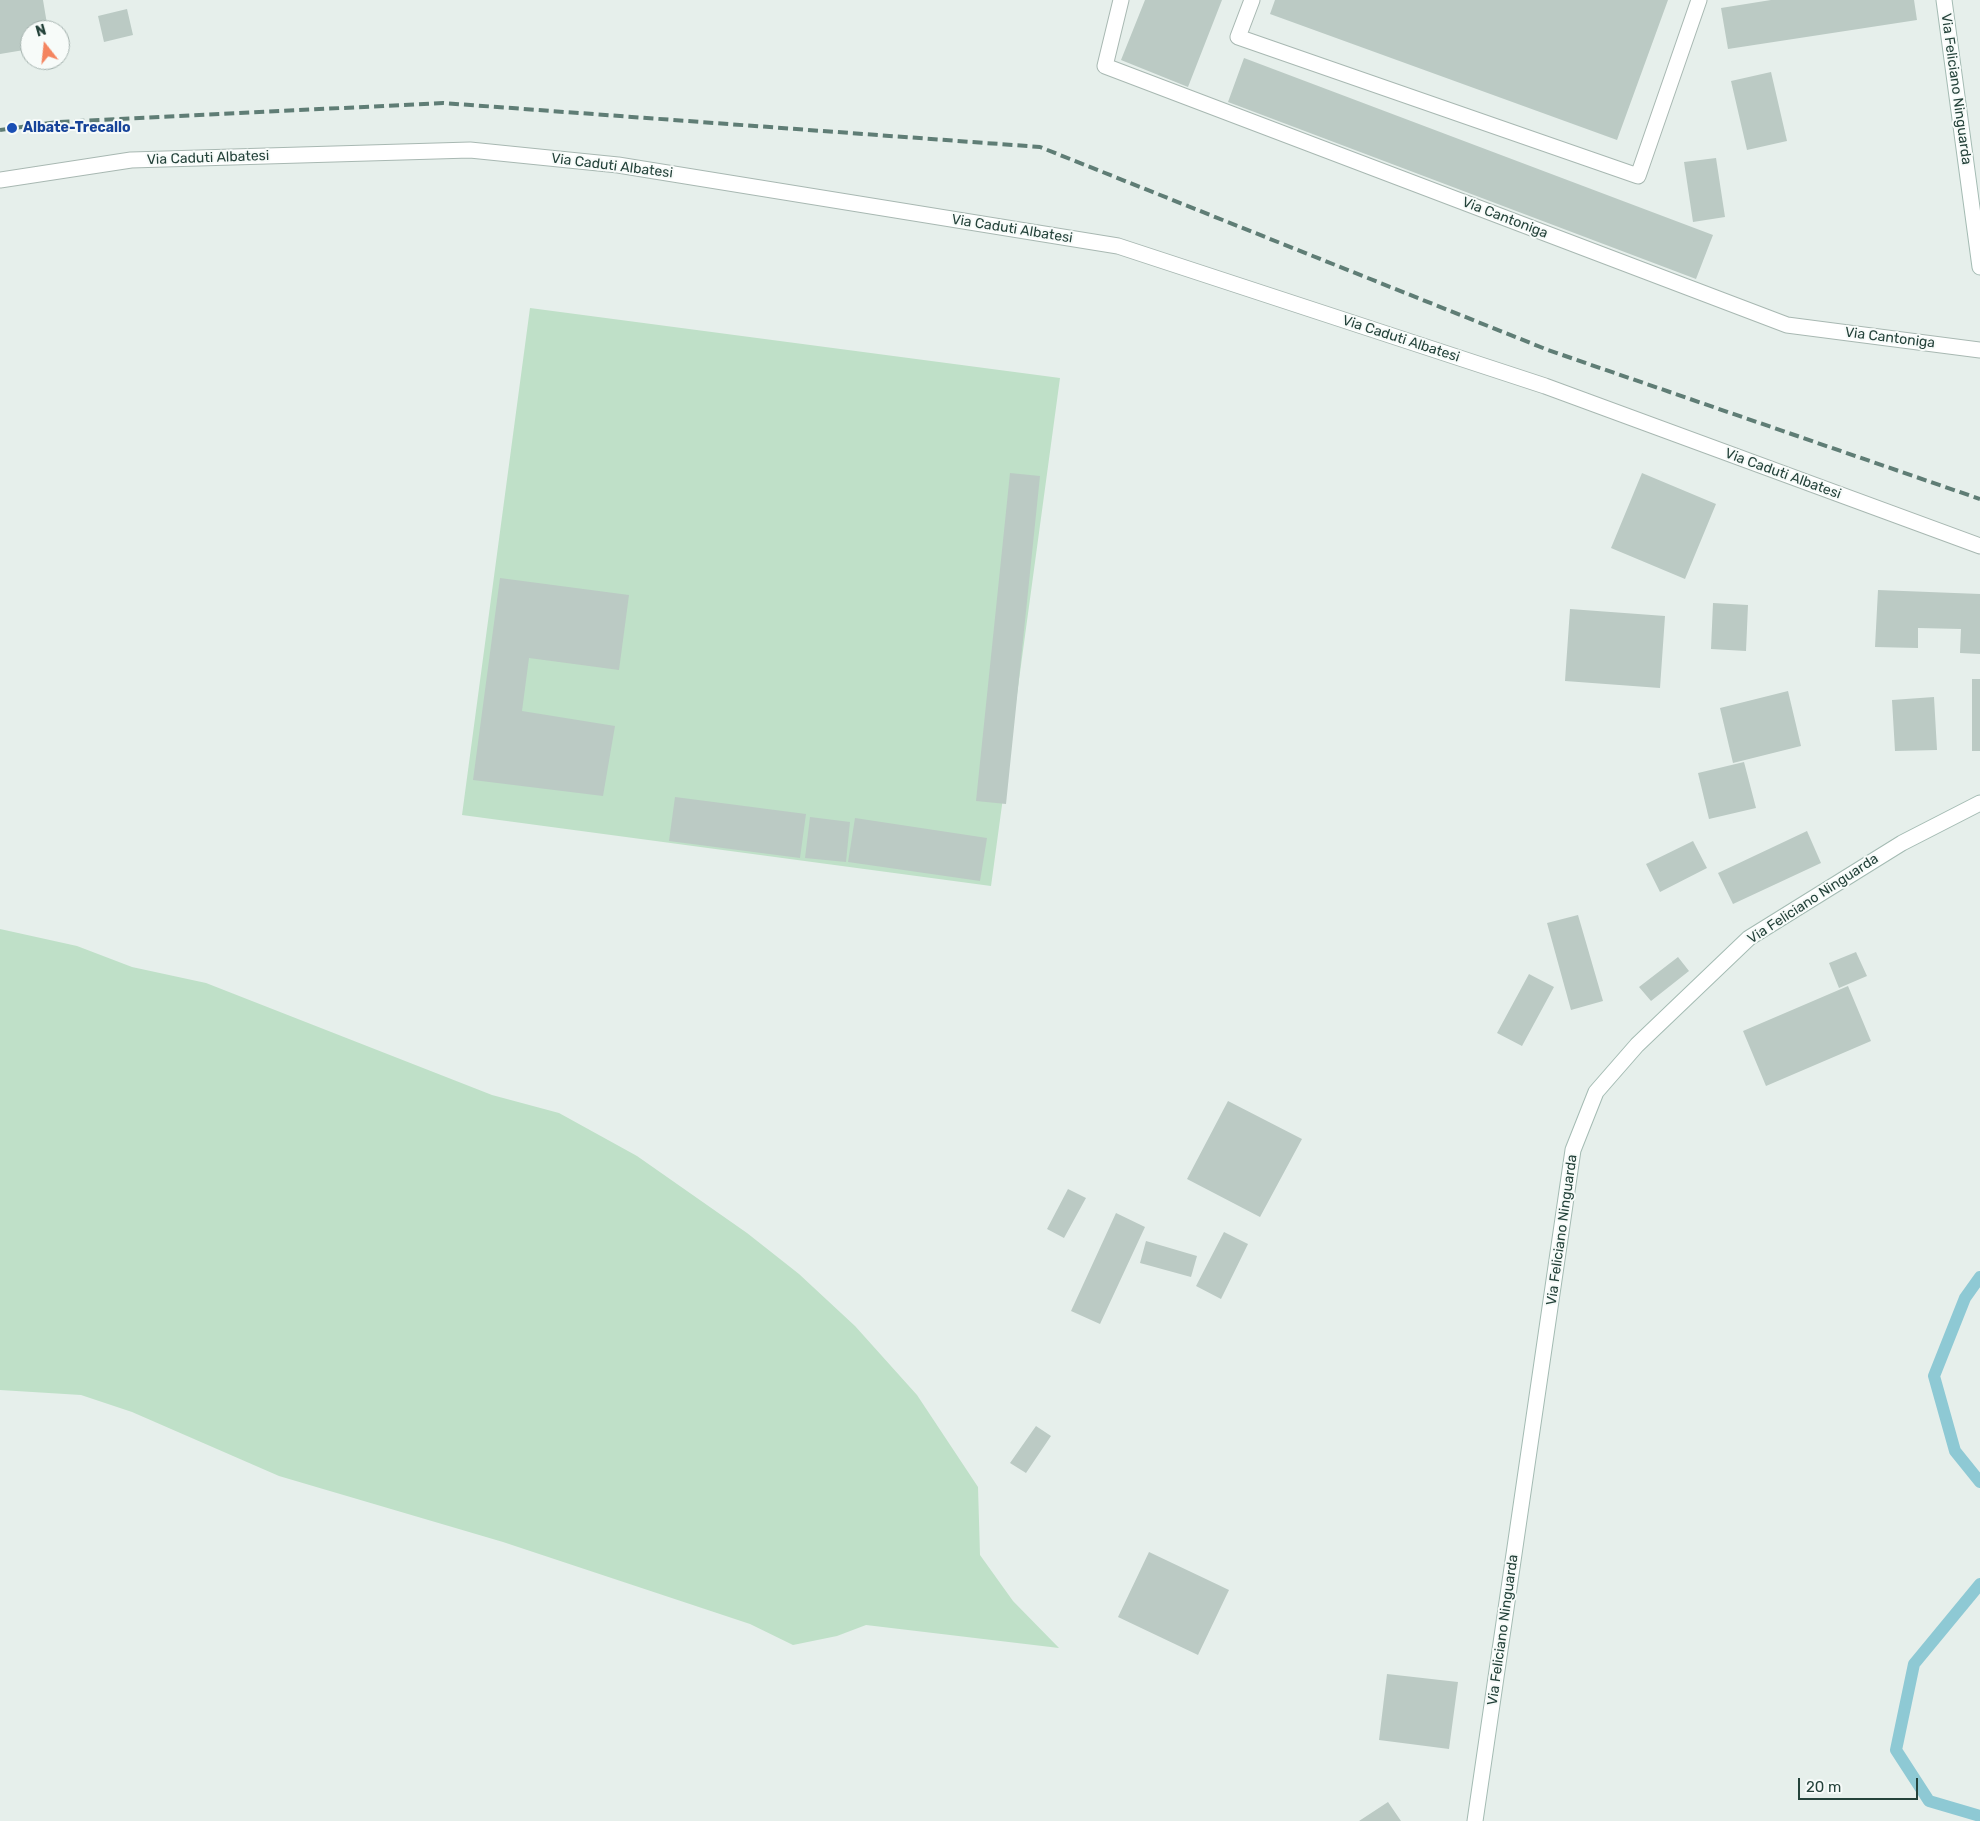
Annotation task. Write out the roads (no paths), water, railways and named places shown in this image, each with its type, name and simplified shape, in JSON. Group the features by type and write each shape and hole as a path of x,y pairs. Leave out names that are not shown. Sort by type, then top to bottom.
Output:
{"street":[{"name":"Via Cantoniga","path":"1121,0 1105,66 1787,325 1980,350"},
{"path":"1252,0 1238,36 1638,176 1699,0"},
{"name":"Via Feliciano Ninguarda","path":"1944,0 1980,268"},
{"name":"Via Caduti Albatesi","path":"0,180 131,160 470,150 618,165 1118,246 1545,386 1980,546"},
{"name":"Via Feliciano Ninguarda","path":"1475,1821 1573,1150 1596,1092 1637,1045 1750,938 1902,843 1980,803"}],"waterway":[{"path":"1980,1277 1965,1298 1934,1376 1955,1451 1980,1482"},
{"path":"1980,1584 1914,1664 1896,1750 1929,1801 1980,1816"}],"railway":[{"path":"0,130 58,122 443,103 1040,147 1548,350 1980,499"}],"place":[{"name":"Albate-Trecallo","path":"12,128"}]}
